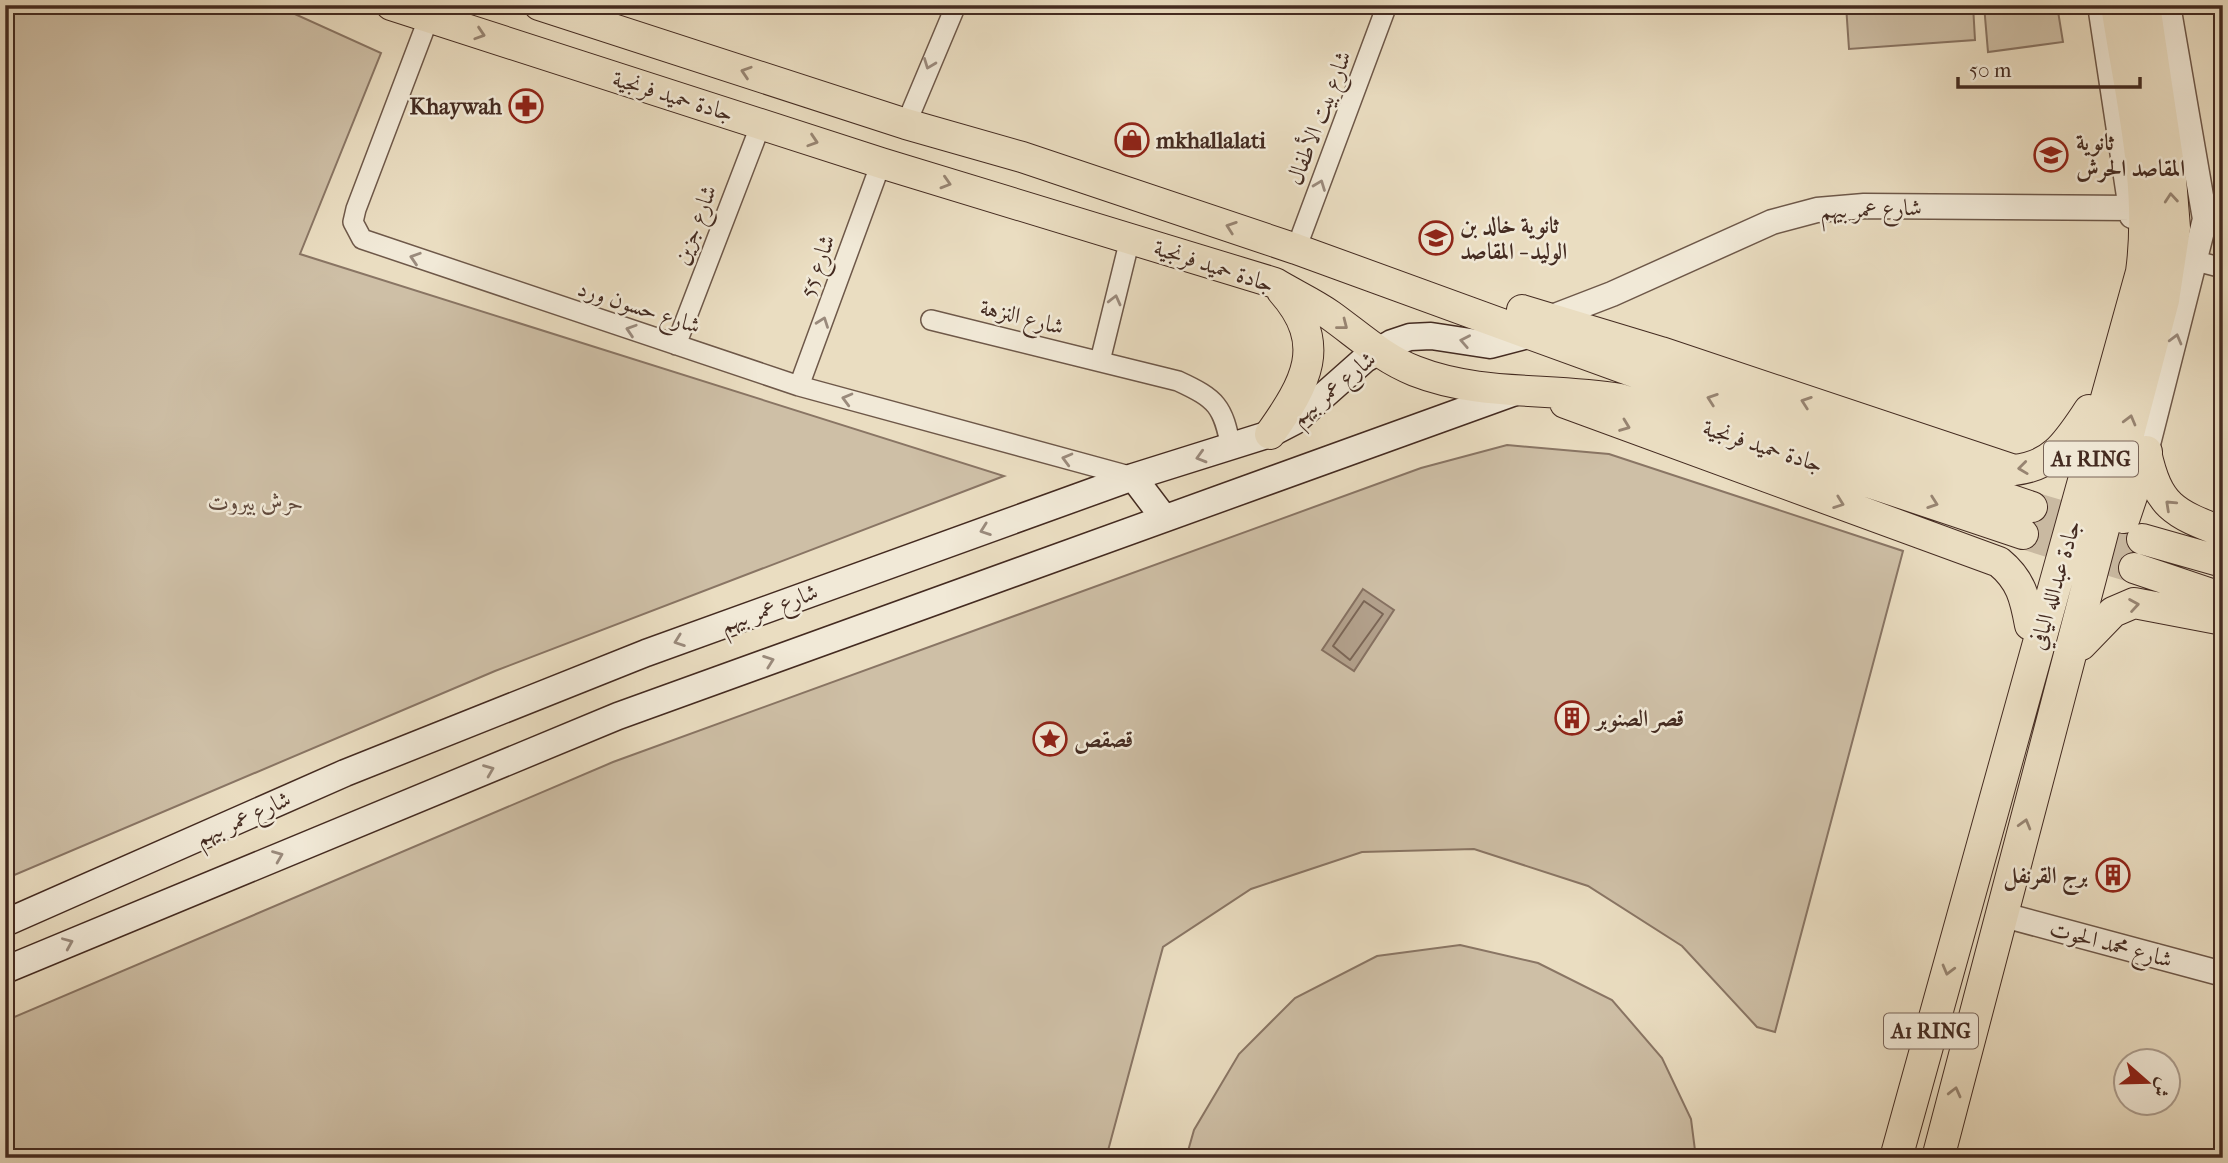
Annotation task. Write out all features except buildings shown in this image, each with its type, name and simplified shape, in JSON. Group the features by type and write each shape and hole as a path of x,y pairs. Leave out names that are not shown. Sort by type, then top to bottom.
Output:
{"highway":[{"name":"جادة عبدالله اليافي","path":"1896,1158 2142,272 2146,227 2142,172 2117,5"},
{"name":"جادة عبدالله اليافي","path":"1938,1158 2163,300 2172,247 2170,179 2144,5"},
{"path":"1965,904 2030,625 2089,410"},
{"path":"2047,747 2146,453"}],"main road":[{"name":"جادة حميد فرنجية","path":"391,5 881,163 1275,283 1329,315 1376,351 1413,370 1449,382 1527,392 1575,392 1620,399 2027,520 1645,376 1455,286 1437,284 1404,287 1296,248 1022,157 906,124 539,5"},
{"path":"1270,434 1296,396 1309,350 1304,321 1275,283"},
{"name":"شارع عمر بيهم","path":"5,923 345,773 646,653 1133,477 1270,434 1295,421 1376,351 1410,337 1440,337 1490,345 1539,326"},
{"path":"1539,326 1661,352 2014,470 2031,468 2054,456 2089,410"},
{"name":"شارع عمر بيهم","path":"5,970 618,716 1164,518 1527,392"},
{"path":"1527,392 1999,562 2019,582 2025,594 2030,625"},
{"path":"2146,453 2152,481 2166,504 2188,519 2223,532"},
{"path":"1133,477 1164,518"},
{"path":"2142,539 2223,562"},
{"path":"2134,568 2223,598"},
{"path":"2081,645 2113,611 2134,603 2223,620"}],"street":[{"path":"906,124 956,5"},
{"name":"شارع بيت الأطفال","path":"1296,248 1387,5"},
{"path":"2089,410 2133,251 2132,208 2100,5"},
{"path":"2146,453 2196,261 2214,219 2168,5"},
{"name":"شارع حسون ورد","path":"429,17 356,209 353,222 362,239 799,386 1133,477"},
{"name":"شارع جزين","path":"676,345 761,124"},
{"name":"شارع 55","path":"799,386 881,163"},
{"name":"شارع عمر بيهم","path":"1539,326 1772,222 1817,209 1864,206 2132,208"},
{"path":"1100,361 1130,239"},
{"path":"2196,261 2223,268"},
{"name":"شارع النزهة","path":"932,320 1178,381 1205,393 1217,404 1226,418 1231,448"},
{"name":"شارع محمد الحوت","path":"2000,914 2223,974"}],"green space":[{"name":"حرش بيروت","path":"5,5 275,5 381,53 300,254 1004,476 495,671 5,879"},
{"path":"1846,5 1973,5 1975,40 1849,49"},
{"path":"1984,5 2057,5 2063,42 1988,52"},
{"path":"1507,445 1609,454 1903,551 1775,1032 1757,1027 1682,946 1588,886 1474,849 1362,852 1251,889 1163,947 1106,1158 5,1158 5,1021 613,762 1421,468"},
{"path":"1460,945 1538,963 1612,1000 1662,1058 1691,1119 1696,1158 1186,1158 1194,1130 1239,1054 1295,998 1377,956"}],"water":[{"path":"1363,589 1394,610 1354,671 1322,650"}],"tunnel":[{"path":"2032,507 2142,539"},
{"path":"2023,534 2134,568"}],"place":[{"name":"Khaywah","path":"526,106"},
{"name":"mkhallalati","path":"1132,140"},
{"name":"ثانوية المقاصد الحرش","path":"2051,155"},
{"name":"ثانوية خالد بن الوليد - المقاصد","path":"1436,238"},
{"name":"قصر الصنوبر","path":"1572,718"},
{"name":"قصقص","path":"1050,739"},
{"name":"برج القرنفل","path":"2113,875"}]}
